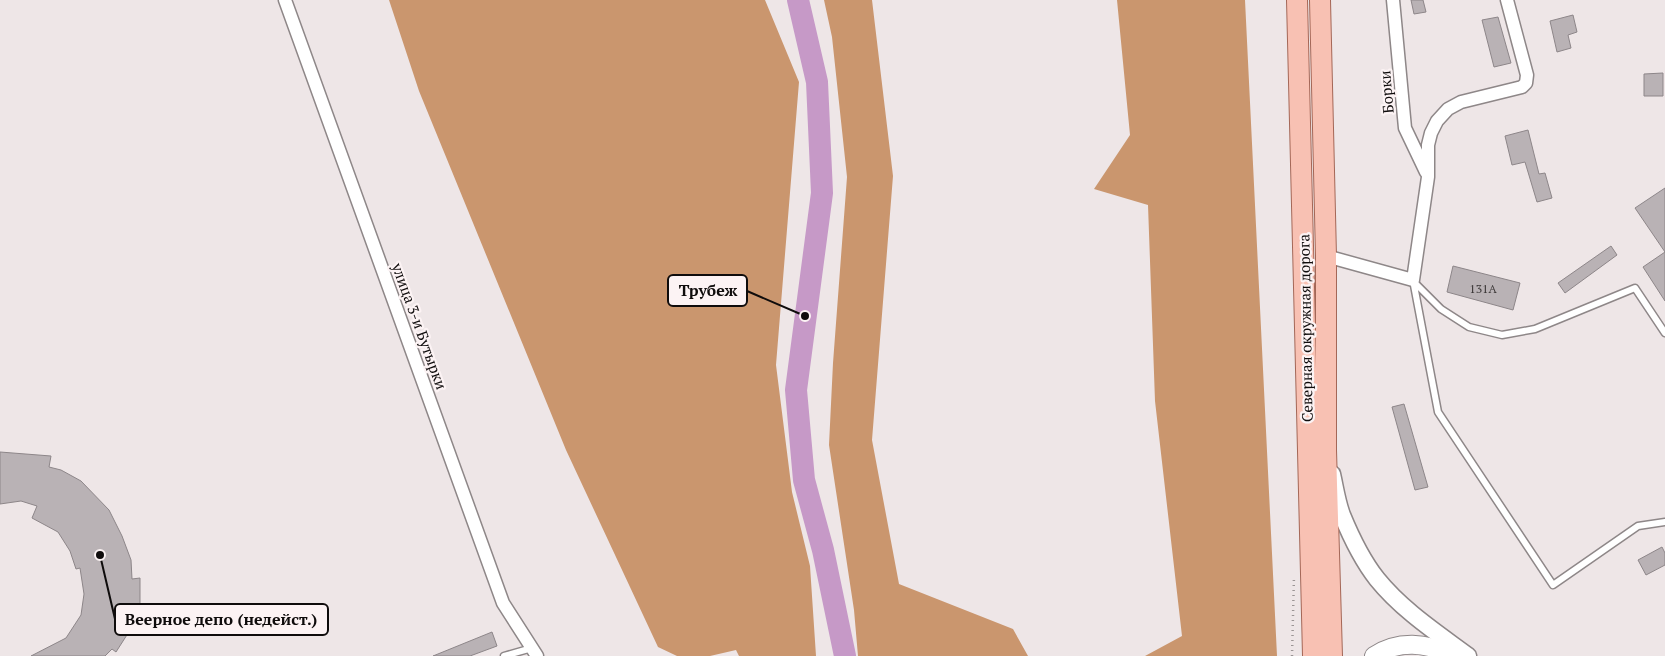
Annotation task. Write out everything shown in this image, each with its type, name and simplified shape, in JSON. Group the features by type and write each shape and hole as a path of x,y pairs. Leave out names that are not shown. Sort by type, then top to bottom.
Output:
{"main road":[{"name":"Северная окружная дорога","path":"1298,0 1313,656"},
{"name":"Северная окружная дорога","path":"1320,0 1326,256 1326,450 1332,656"},
{"path":"1374,656 1384,649 1401,645 1420,645 1435,648 1452,656"}],"street":[{"name":"улица 3-и Бутырки","path":"285,0 503,603 535,652"},
{"name":"Борки","path":"1393,0 1405,128 1428,177"},
{"path":"1326,256 1412,280 1428,177 1428,145 1437,121 1448,109 1461,102 1522,87 1526,83 1527,75 1507,0"},
{"path":"1326,450 1342,513 1358,549 1377,578 1398,601 1468,656"}],"lane":[{"path":"1412,280 1440,309 1469,327 1502,335 1536,329 1635,288 1665,333"},
{"path":"1412,280 1438,412 1553,585 1638,526 1665,522"},
{"path":"504,656 535,652"}],"shaded area":[{"path":"389,0 765,0 799,82 776,365 792,492 810,566 816,656 739,656 736,650 710,656 677,656 658,647 566,450 419,91"},
{"path":"824,0 872,0 893,176 872,440 899,584 1013,629 1028,656 858,656 854,610 829,445 833,363 847,177 832,37"},
{"path":"1117,0 1245,0 1277,656 1145,656 1182,636 1155,401 1148,205 1094,189 1130,135"}],"building":[{"path":"1411,0 1423,0 1426,12 1414,14"},
{"path":"1573,15 1577,32 1568,35 1571,48 1557,52 1550,21"},
{"path":"1498,17 1511,63 1494,67 1482,20"},
{"path":"1663,73 1663,96 1644,96 1644,74"},
{"path":"1528,130 1539,174 1545,173 1552,198 1537,202 1525,162 1512,165 1505,136"},
{"path":"1665,188 1665,252 1635,208"},
{"path":"1611,246 1617,255 1565,293 1558,283"},
{"path":"1665,252 1665,301 1643,267"},
{"path":"1453,266 1520,283 1513,310 1447,292"},
{"path":"1404,404 1428,487 1415,490 1392,407"},
{"path":"0,452 51,456 49,467 61,470 81,481 109,510 131,560 132,579 140,578 140,603 132,627 116,652 112,649 105,656 31,656 66,638 81,615 84,594 80,568 76,569 70,551 58,532 32,518 37,506 21,501 0,504"},
{"path":"1662,547 1665,553 1665,565 1646,575 1638,560"},
{"path":"492,632 497,646 470,656 433,656"}],"waterway":[{"path":"798,0 817,82 822,193 796,390 804,480 823,550 845,656"}],"place":[{"name":"Трубеж","path":"805,316"},
{"name":"Веерное депо (недейст.)","path":"100,555"}]}
